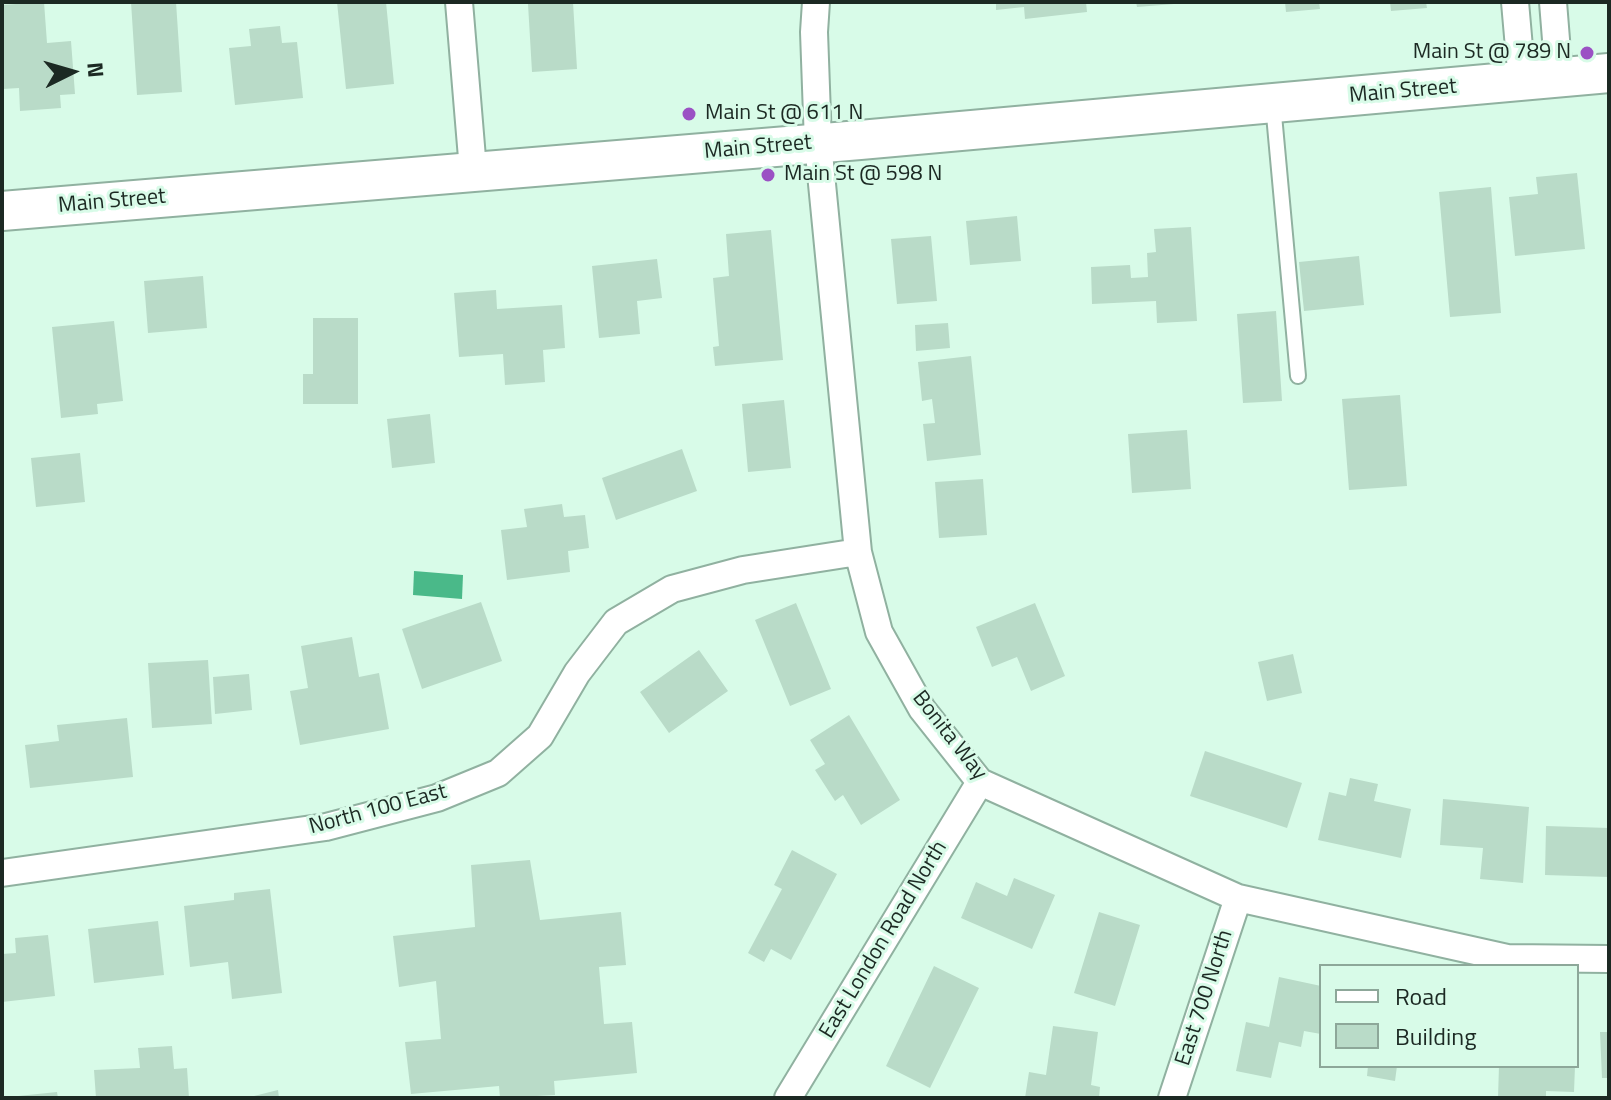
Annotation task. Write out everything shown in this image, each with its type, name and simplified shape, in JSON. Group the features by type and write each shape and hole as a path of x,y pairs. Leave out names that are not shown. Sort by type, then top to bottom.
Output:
{"main road":[{"name":"Main Street","path":"2,211 1609,73"}],"street":[{"path":"459,2 473,170"},
{"name":"Bonita Way","path":"816,2 814,32 818,143 858,552 879,632 922,709 980,782 1238,898 1507,958 1609,959"},
{"path":"1515,2 1522,82"},
{"path":"1553,2 1559,77"},
{"name":"North 100 East","path":"2,873 326,827 437,798 498,773 540,736 577,673 616,622 672,589 743,570 858,552"},
{"name":"East London Road North","path":"788,1098 980,782"},
{"name":"East 700 North","path":"1172,1098 1238,898"}],"lane":[{"path":"1273,104 1298,376"}],"shaded area":[{"path":"414,571 463,575 462,599 413,595"}],"building":[{"path":"44,2 47,43 71,41 75,94 60,95 61,108 20,111 19,88 3,89 2,5"},
{"path":"131,2 176,2 182,92 137,95"},
{"path":"337,2 386,2 394,84 346,89"},
{"path":"573,2 577,69 532,72 528,4"},
{"path":"996,2 1086,2 1087,12 1025,19 1024,7 996,10"},
{"path":"1136,2 1174,2 1174,4 1137,7"},
{"path":"1285,2 1319,2 1320,9 1286,12"},
{"path":"1390,2 1426,2 1427,8 1391,11"},
{"path":"280,26 282,43 297,42 303,98 235,105 229,48 251,46 249,29"},
{"path":"1577,173 1585,249 1515,256 1509,197 1538,194 1536,177"},
{"path":"1491,187 1501,313 1450,317 1439,192"},
{"path":"1017,216 1021,261 970,265 966,221"},
{"path":"1191,227 1197,321 1157,323 1156,301 1092,304 1091,267 1130,265 1131,278 1148,277 1147,253 1156,252 1154,229"},
{"path":"771,230 783,360 715,366 713,347 719,346 713,278 729,276 726,234"},
{"path":"931,236 937,301 897,304 891,239"},
{"path":"1359,256 1364,305 1304,311 1299,262"},
{"path":"657,259 662,298 637,301 640,334 599,338 592,266"},
{"path":"203,276 207,328 148,333 144,281"},
{"path":"496,290 497,309 562,305 565,348 543,350 545,382 505,385 503,354 459,357 454,293"},
{"path":"1276,311 1282,401 1243,403 1237,314"},
{"path":"313,318 358,318 358,404 303,404 303,374 313,374"},
{"path":"114,321 123,401 97,404 98,414 61,418 52,327"},
{"path":"948,323 950,348 916,351 915,325"},
{"path":"971,356 981,455 927,461 923,424 935,423 932,399 922,401 918,362"},
{"path":"1400,395 1407,486 1349,490 1342,399"},
{"path":"784,400 791,468 748,472 742,404"},
{"path":"430,414 435,463 392,468 387,419"},
{"path":"1187,430 1191,489 1132,493 1128,434"},
{"path":"682,449 697,491 616,520 602,478"},
{"path":"80,453 85,502 36,507 31,458"},
{"path":"983,479 987,535 939,538 935,482"},
{"path":"562,504 564,517 585,515 589,548 568,551 570,572 507,580 501,530 527,527 524,509"},
{"path":"481,602 502,661 422,689 402,629"},
{"path":"796,603 831,689 790,706 755,620"},
{"path":"1035,603 1065,676 1031,691 1017,657 992,667 976,627"},
{"path":"352,637 359,677 379,673 389,729 300,745 290,691 308,688 301,646"},
{"path":"699,650 728,691 669,733 640,692"},
{"path":"1293,654 1302,693 1267,701 1258,662"},
{"path":"208,660 212,724 152,728 148,663"},
{"path":"249,674 252,710 215,714 213,677"},
{"path":"849,715 900,800 861,825 843,795 835,801 815,770 825,764 810,740"},
{"path":"127,718 133,777 30,788 25,745 59,741 57,725"},
{"path":"1205,751 1302,783 1287,828 1190,796"},
{"path":"1350,778 1378,784 1374,801 1411,809 1401,858 1318,840 1329,792 1346,796"},
{"path":"1443,799 1529,807 1523,883 1480,879 1483,848 1440,845"},
{"path":"1546,826 1609,828 1609,877 1545,875"},
{"path":"792,850 837,874 791,960 771,949 764,962 748,953 782,889 774,885"},
{"path":"530,860 540,920 621,912 626,965 599,967 604,1024 632,1022 637,1073 554,1081 555,1095 500,1098 499,1086 411,1094 405,1042 441,1039 436,981 399,987 393,936 475,927 471,865"},
{"path":"1014,878 1055,895 1032,949 961,918 976,882 1007,896"},
{"path":"270,889 282,993 232,999 228,962 190,967 184,906 234,900 234,893"},
{"path":"1099,912 1140,925 1115,1006 1074,993"},
{"path":"158,921 164,975 94,983 88,929"},
{"path":"48,935 55,996 2,1002 2,954 16,953 15,938"},
{"path":"934,966 979,988 930,1088 886,1066"},
{"path":"1279,977 1319,986 1319,1034 1304,1031 1301,1047 1279,1042 1271,1078 1236,1071 1246,1022 1269,1027"},
{"path":"1053,1026 1098,1032 1091,1085 1100,1087 1099,1098 1025,1098 1029,1072 1046,1075"},
{"path":"1600,1032 1609,1032 1609,1078 1602,1078"},
{"path":"172,1046 174,1069 187,1068 189,1098 96,1098 94,1070 140,1068 138,1048"},
{"path":"1368,1068 1397,1068 1395,1081 1367,1076"},
{"path":"1499,1068 1575,1068 1574,1092 1546,1091 1546,1098 1498,1098"},
{"path":"278,1090 279,1098 250,1098 250,1097"},
{"path":"57,1092 58,1098 18,1098 18,1096"}],"place":[{"name":"Main St @ 789 N","path":"1587,53"},
{"name":"Main St @ 611 N","path":"689,114"},
{"name":"Main St @ 598 N","path":"768,175"}]}
